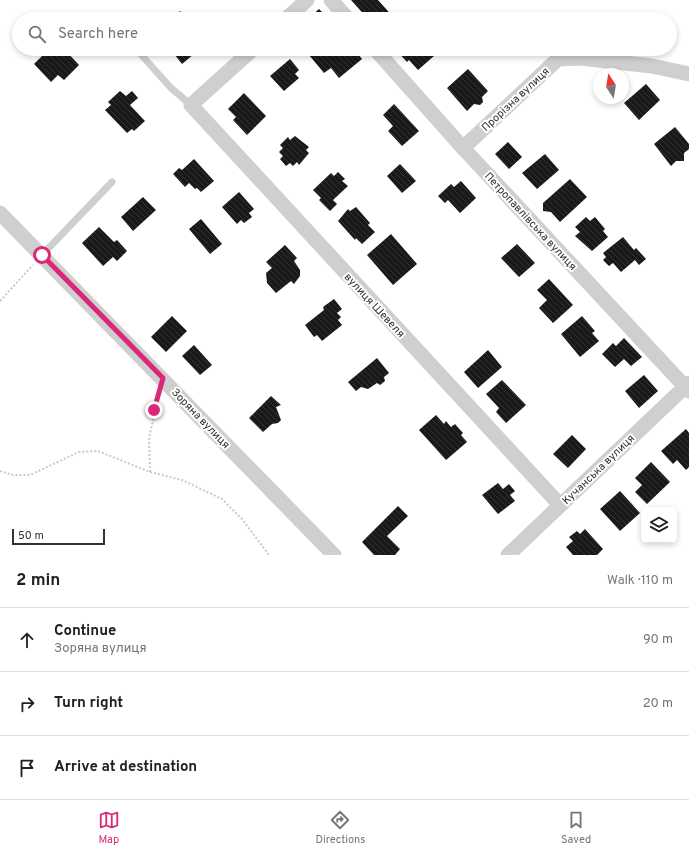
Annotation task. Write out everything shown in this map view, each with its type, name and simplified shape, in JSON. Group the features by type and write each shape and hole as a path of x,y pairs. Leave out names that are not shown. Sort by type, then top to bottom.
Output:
{"street":[{"path":"294,12 307,0"},
{"path":"331,0 342,12"},
{"path":"191,105 245,56"},
{"name":"Петропавлівська вулиця","path":"381,56 463,148 688,387"},
{"name":"Прорізна вулиця","path":"463,148 558,59 580,58 652,66 689,74"},
{"name":"вулиця Шевеля","path":"191,105 560,505"},
{"name":"Зоряна вулиця","path":"0,213 163,378 334,555"},
{"name":"Кучанська вулиця","path":"508,555 688,387"}],"lane":[{"path":"142,56 171,88 191,105"},
{"path":"42,255 112,182"}],"path":[{"path":"0,301 42,255"},
{"path":"150,472 149,438 154,410 163,378"},
{"path":"0,471 13,475 30,475 79,452 98,451 150,472 182,480 222,499 242,519 269,555"}],"building":[{"path":"351,0 378,0 389,12 362,12"},
{"path":"42,56 71,56 79,65 64,80 58,75 51,82 34,64"},
{"path":"176,56 192,56 182,64"},
{"path":"310,56 360,56 362,59 339,78 331,68 324,73"},
{"path":"401,56 434,56 418,70 409,60 407,62"},
{"path":"290,59 299,70 295,74 299,78 284,91 270,76"},
{"path":"468,69 488,91 482,97 483,102 480,105 474,104 467,111 447,88"},
{"path":"646,84 660,100 639,120 625,104 629,104 629,99"},
{"path":"120,91 126,96 132,91 138,98 130,105 145,121 134,131 132,129 127,133 105,110 111,105 108,102"},
{"path":"244,93 266,116 247,135 233,120 236,117 228,109"},
{"path":"394,104 419,131 402,146 388,131 393,126 383,115"},
{"path":"675,127 689,144 689,149 684,153 684,161 676,161 671,166 654,144"},
{"path":"295,136 309,147 306,150 309,153 299,165 297,162 293,166 290,163 286,166 280,159 283,156 279,152 283,148 280,145 288,137 290,140"},
{"path":"508,142 522,157 509,169 495,154"},
{"path":"545,154 559,170 537,189 522,173"},
{"path":"194,159 214,181 201,192 189,183 185,187 173,174 179,168 182,170"},
{"path":"400,164 416,181 402,193 387,176"},
{"path":"338,172 345,179 342,181 348,186 333,200 337,204 330,211 319,200 321,198 313,190 331,173 334,176"},
{"path":"570,179 587,197 560,222 551,212 543,211 543,203"},
{"path":"461,181 476,198 460,213 448,200 445,203 438,196 451,184 454,187"},
{"path":"239,192 254,209 249,213 252,217 244,223 241,220 237,224 222,207"},
{"path":"143,197 156,210 133,231 121,217"},
{"path":"356,207 370,223 368,225 375,232 362,244 356,238 355,240 338,221 348,209 350,211"},
{"path":"586,217 590,221 595,217 605,229 603,231 608,237 592,251 575,236 580,232 575,227"},
{"path":"201,219 222,244 210,254 189,229"},
{"path":"99,227 114,242 117,240 127,251 117,261 113,257 103,266 82,243"},
{"path":"391,234 417,264 393,285 367,255"},
{"path":"623,237 634,250 636,248 646,259 639,265 635,260 621,272 613,263 609,266 603,260 606,257 603,253"},
{"path":"517,244 535,263 519,277 501,258"},
{"path":"285,245 297,258 294,261 300,270 300,276 294,284 291,281 276,293 267,283 266,273 272,268 266,262"},
{"path":"549,279 573,305 553,323 539,308 547,300 537,290"},
{"path":"334,299 342,309 337,313 341,317 338,320 342,325 322,341 317,335 314,337 305,325 324,310 323,307"},
{"path":"172,316 187,331 166,352 151,337"},
{"path":"582,316 595,331 592,333 599,341 580,357 561,334"},
{"path":"624,338 642,357 631,366 624,359 615,367 602,354 613,343 616,346"},
{"path":"194,345 212,365 200,375 182,356"},
{"path":"488,350 502,367 478,388 464,372"},
{"path":"377,358 389,373 384,377 385,381 380,385 377,383 368,389 361,387 356,391 348,382"},
{"path":"644,375 658,391 639,408 625,391"},
{"path":"502,380 526,405 506,423 496,412 499,408 486,394"},
{"path":"271,396 281,405 276,407 281,420 278,423 272,424 263,432 249,418"},
{"path":"436,415 444,424 446,421 451,427 455,424 463,433 461,435 467,442 446,460 419,430"},
{"path":"686,429 689,433 689,467 686,470 677,460 673,464 661,451"},
{"path":"572,435 586,449 568,468 553,454"},
{"path":"651,462 670,482 647,504 635,492 642,485 635,478"},
{"path":"498,483 503,489 509,484 515,491 510,495 515,501 498,514 482,495"},
{"path":"620,491 640,513 620,531 600,509"},
{"path":"398,506 408,516 387,536 400,549 395,555 374,555 362,542"},
{"path":"585,529 603,549 597,555 573,555 566,547 573,541 569,537 577,531 580,534"}],"route":[{"path":"42,255 163,378 154,410"}]}
